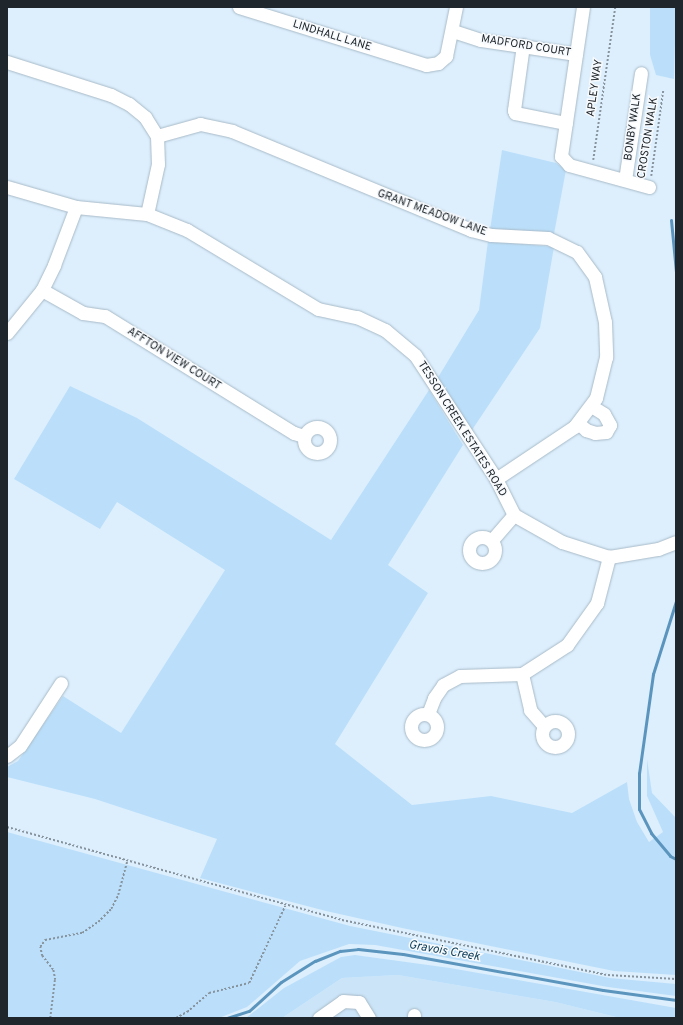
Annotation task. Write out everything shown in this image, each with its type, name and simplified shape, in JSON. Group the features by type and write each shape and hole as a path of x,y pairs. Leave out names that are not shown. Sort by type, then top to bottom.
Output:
{"street":[{"name":"LINDHALL LANE","path":"239,7 426,65 438,63 446,56 453,31"},
{"path":"453,31 456,7"},
{"name":"MADFORD COURT","path":"583,7 561,156 568,164 649,187"},
{"name":"MADFORD COURT","path":"453,31 481,40 576,54"},
{"path":"523,45 515,113 566,123"},
{"path":"7,62 111,95 129,104 145,117 157,136 158,164 147,214"},
{"name":"BONBY WALK","path":"625,180 641,73"},
{"name":"GRANT MEADOW LANE","path":"157,136 200,124 232,131 471,230 491,235 548,238 577,252 595,277 605,322 606,357 596,398 578,423 496,479"},
{"name":"TESSON CREEK ESTATES ROAD","path":"7,187 76,207 147,214 187,230 318,310 357,317 385,330 415,355 496,479 514,515"},
{"path":"7,333 42,290 54,265 76,207"},
{"name":"AFFTON VIEW COURT","path":"42,290 83,313 105,316 294,433 304,436"},
{"path":"578,423 586,430 595,433 606,432 610,425 604,414 591,406"},
{"path":"492,540 514,515 562,542 609,556 658,549 676,542"},
{"path":"428,714 434,698 443,685 460,676 522,674 567,645 598,604 609,556"},
{"path":"522,674 530,710 544,726"},
{"path":"7,756 20,746 61,683"},
{"path":"319,1018 343,1001 359,1002 369,1018"}],"path":[{"name":"APLEY WAY","path":"591,171 615,7"},
{"name":"CROSTON WALK","path":"649,187 663,91"},
{"path":"7,827 127,862 342,920 608,975 676,979"},
{"path":"50,1018 55,980 53,970 42,956 40,947 45,940 82,933 98,922 111,909 118,895 127,862"},
{"path":"176,1018 188,1012 209,993 249,983 285,905"}],"shaded area":[{"path":"650,7 676,7 674,79 656,75 650,55"},
{"path":"502,150 556,163 566,170 554,234 490,230"},
{"path":"488,241 554,247 540,328 470,433 437,379 479,310"},
{"path":"70,386 137,418 331,540 429,390 463,445 388,565 428,593 335,744 412,805 491,796 572,813 627,782 629,799 637,822 649,842 663,832 647,796 647,759 652,793 676,818 676,975 614,971 402,928 326,911 200,878 217,839 95,799 7,777 7,767 18,761 63,696 121,733 225,570 117,502 100,529 14,479"},
{"path":"7,832 350,926 610,978 676,984 676,996 608,987 375,945 349,944 300,961 247,1007 219,1018 7,1018"},
{"path":"355,955 450,968 676,1008 676,1018 620,1018 555,1002 398,975 342,978 282,1018 246,1018 284,988 341,957"},
{"path":"398,975 555,1002 620,1018 282,1018 342,978"}],"waterway":[{"path":"671,220 676,272"},
{"path":"676,601 653,674 639,773 639,809 651,833 670,856 676,859"},
{"name":"Gravois Creek","path":"227,1018 249,1011 281,982 315,961 340,951 358,949 403,954 603,990 676,1000"}]}
